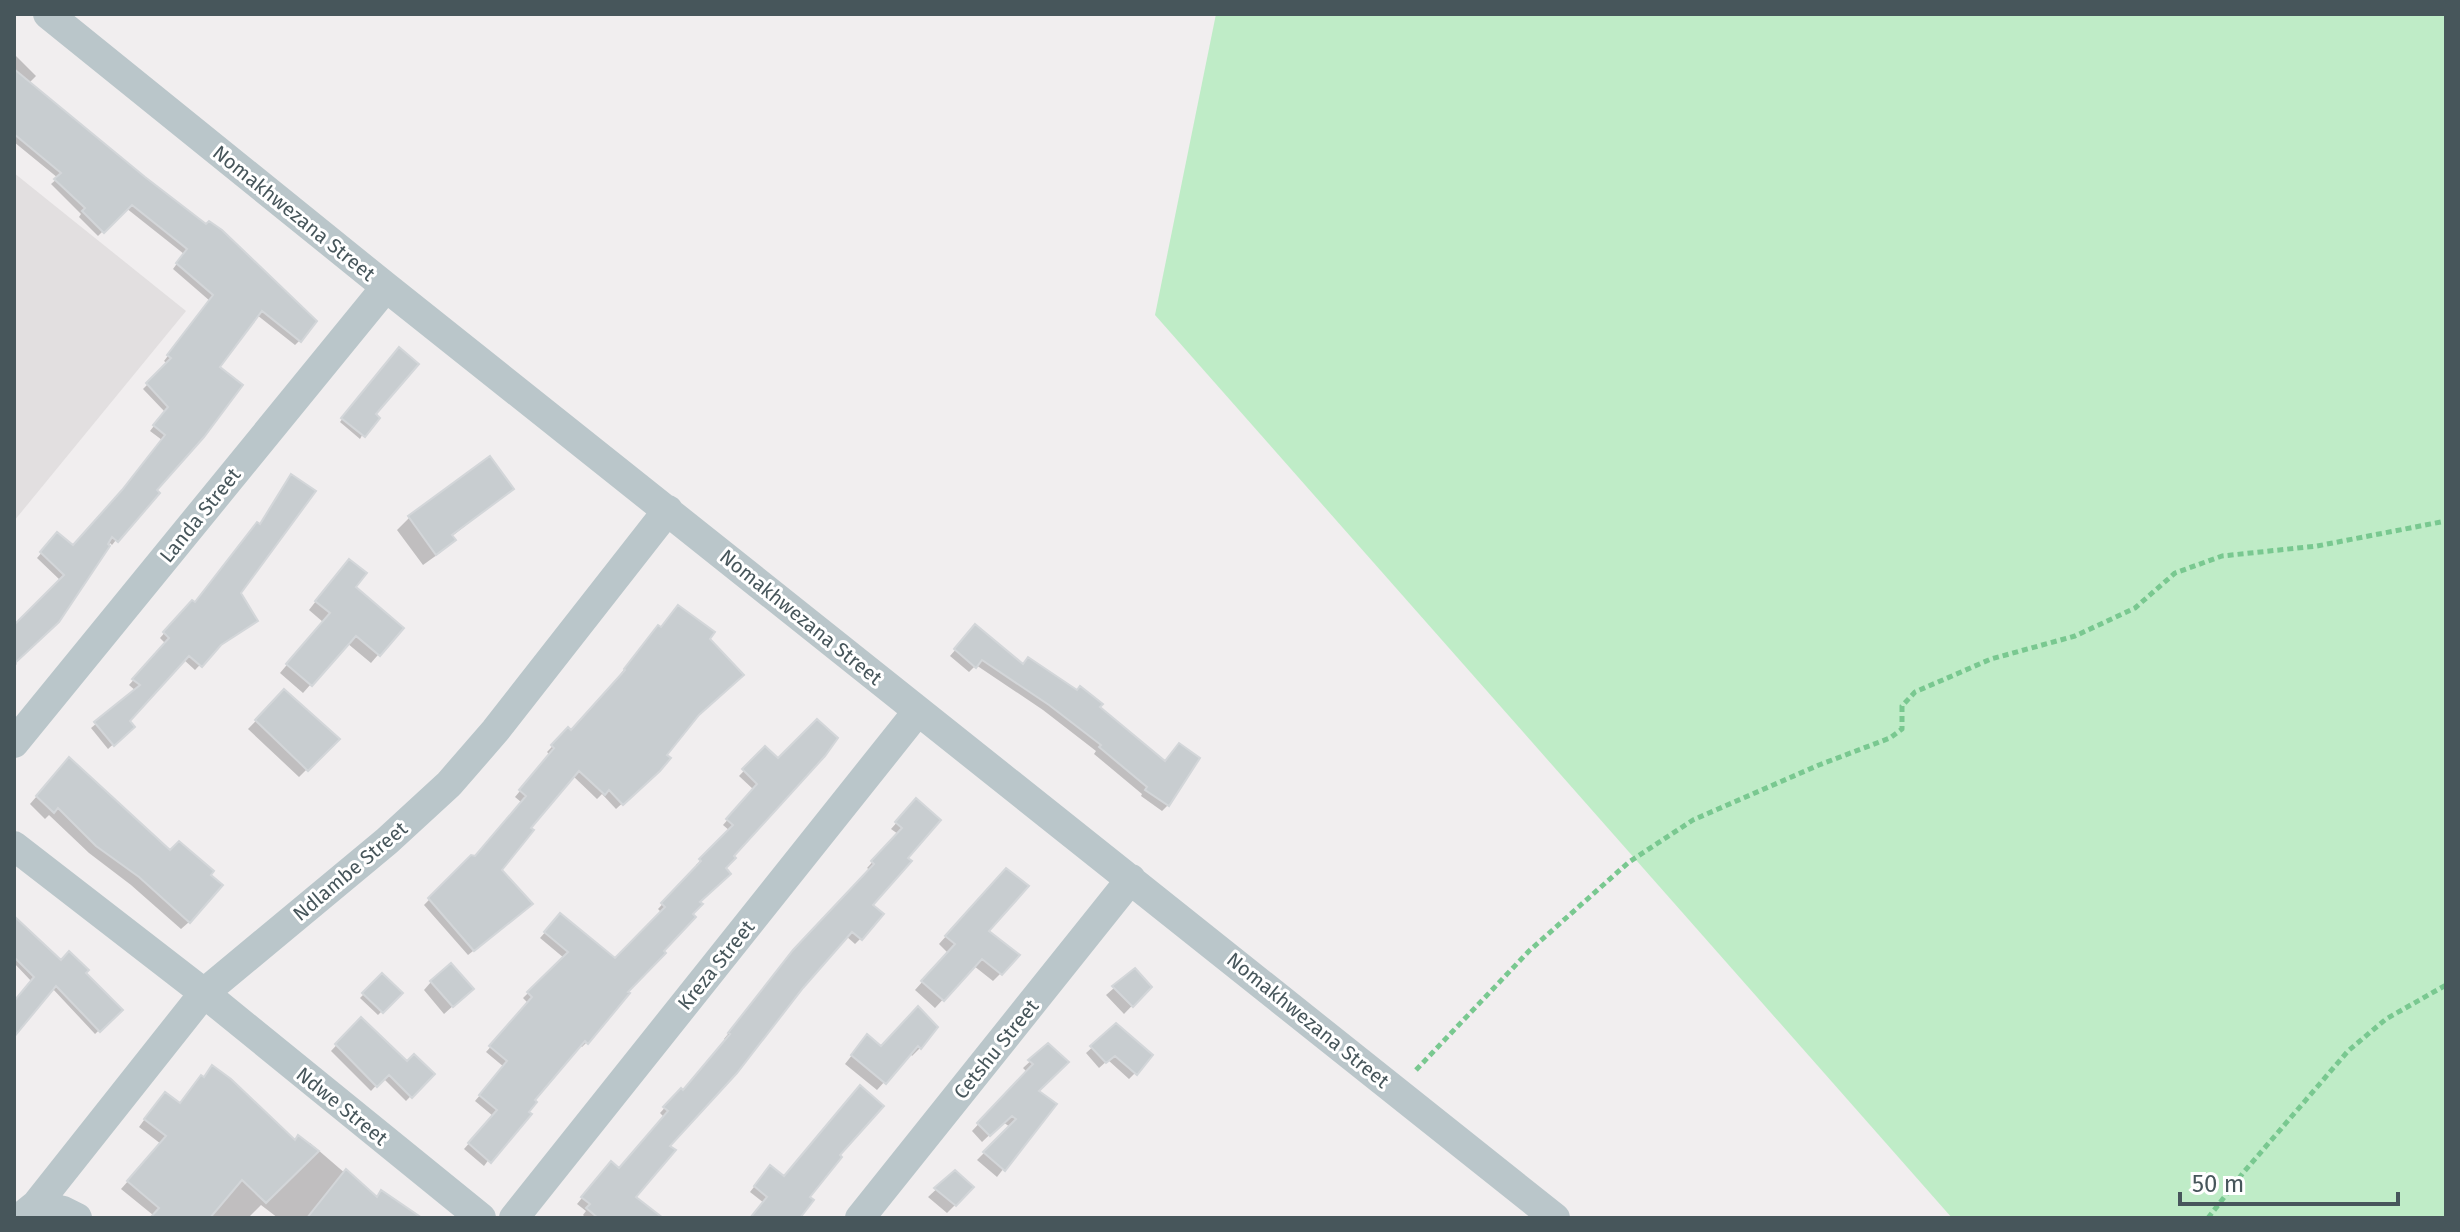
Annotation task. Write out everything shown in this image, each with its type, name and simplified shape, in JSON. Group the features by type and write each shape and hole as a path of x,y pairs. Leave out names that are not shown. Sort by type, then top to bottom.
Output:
{"street":[{"name":"Nomakhwezana Street","path":"48,14 1555,1218"},
{"name":"Landa Street","path":"14,743 386,287"},
{"name":"Ndlambe Street","path":"28,1212 204,993 387,841 449,784 495,731 668,510"},
{"name":"Kreza Street","path":"514,1218 918,711"},
{"path":"14,846 204,993"},
{"name":"Cetshu Street","path":"860,1218 1131,879"},
{"name":"Ndwe Street","path":"204,993 481,1218"},
{"path":"28,1212 63,1211 77,1218"}],"path":[{"path":"1393,1089 1419,1067 1529,951 1629,862 1693,820 1890,738 1902,729 1902,706 1915,692 1991,659 2075,636 2135,608 2175,573 2222,556 2317,546 2446,521"},
{"path":"2208,1218 2348,1051 2386,1019 2446,985"}],"shaded area":[{"path":"14,173 186,311 14,521"}],"green space":[{"path":"1216,14 2446,14 2446,1218 1952,1218 1155,315"}],"building":[{"path":"14,69 145,177 206,224 209,221 222,230 317,321 301,342 262,311 220,367 243,385 118,542 112,537 110,546 59,622 14,664 14,625 64,575 40,552 57,532 73,545 165,435 153,425 168,407 146,383 171,358 167,355 213,295 176,263 187,249 132,205 104,233 82,211 85,208 54,179 61,173 14,134"},
{"path":"399,347 419,364 376,414 380,418 365,437 341,418"},
{"path":"490,456 514,489 452,535 456,540 436,555 408,516"},
{"path":"291,474 316,491 241,593 258,621 221,645 202,667 189,656 130,721 135,727 114,746 94,722 140,685 132,679 169,638 163,632 192,600 195,602 257,522 260,524"},
{"path":"349,559 367,573 356,587 404,628 380,656 356,636 312,686 286,664 330,613 315,601"},
{"path":"678,605 715,632 710,639 744,675 699,715 667,755 671,758 623,805 609,790 605,795 579,771 531,828 534,830 502,870 533,904 474,951 428,898 471,855 475,856 526,796 519,790 554,748 551,745 568,727 571,730"},
{"path":"975,624 1023,664 1028,657 1077,690 1080,686 1103,704 1100,707 1165,761 1179,743 1200,758 1169,806 1145,790 1147,787 1099,747 1101,745 1049,705 982,660 976,668 954,649"},
{"path":"284,689 340,739 308,771 255,720"},
{"path":"817,719 838,738 825,756 734,856 736,858 726,868 731,874 700,902 703,904 693,914 696,917 664,951 666,953 628,992 588,1044 585,1041 535,1100 537,1102 529,1112 532,1114 491,1163 468,1143 497,1110 479,1095 507,1061 489,1046 532,997 527,992 568,952 544,932 560,913 615,958 665,907 661,903 733,825 726,819 757,784 742,769 765,746 778,758"},
{"path":"69,757 170,850 179,841 214,871 211,875 223,885 190,923 139,877 96,846 58,808 54,813 36,796"},
{"path":"916,798 941,820 908,858 912,861 873,905 884,914 862,940 852,932 803,988 737,1073 670,1146 676,1150 636,1197 663,1218 598,1218 586,1208 590,1204 581,1197 611,1161 619,1168 668,1111 663,1107 681,1088 683,1090 730,1034 793,950 874,864 871,861 902,828 895,822"},
{"path":"1006,868 1029,886 989,931 1020,955 1002,975 982,959 944,1001 921,981 955,944 945,936"},
{"path":"14,916 61,960 69,951 123,1010 100,1032 56,986 14,1037 14,1001 34,977 14,957"},
{"path":"451,963 474,989 453,1007 430,981"},
{"path":"1135,968 1152,987 1133,1007 1112,986"},
{"path":"382,973 403,993 383,1013 362,993"},
{"path":"918,1006 938,1027 886,1084 851,1055 867,1034 881,1046"},
{"path":"361,1017 407,1061 414,1054 435,1074 412,1098 389,1075 377,1087 335,1044"},
{"path":"1116,1023 1153,1055 1137,1075 1115,1056 1106,1063 1090,1046"},
{"path":"1048,1043 1069,1062 1039,1091 1057,1104 1005,1171 983,1152 1016,1119 1012,1116 990,1136 977,1123 1033,1064 1028,1060"},
{"path":"212,1065 295,1140 298,1135 319,1151 266,1203 242,1180 210,1218 150,1218 159,1208 127,1181 166,1136 144,1119 165,1092 180,1103"},
{"path":"860,1085 884,1106 840,1155 842,1157 810,1197 814,1200 800,1218 750,1218 767,1197 754,1186 770,1165 784,1176"},
{"path":"346,1169 377,1197 381,1190 422,1218 307,1218"},
{"path":"955,1170 974,1187 956,1206 934,1188"}]}
